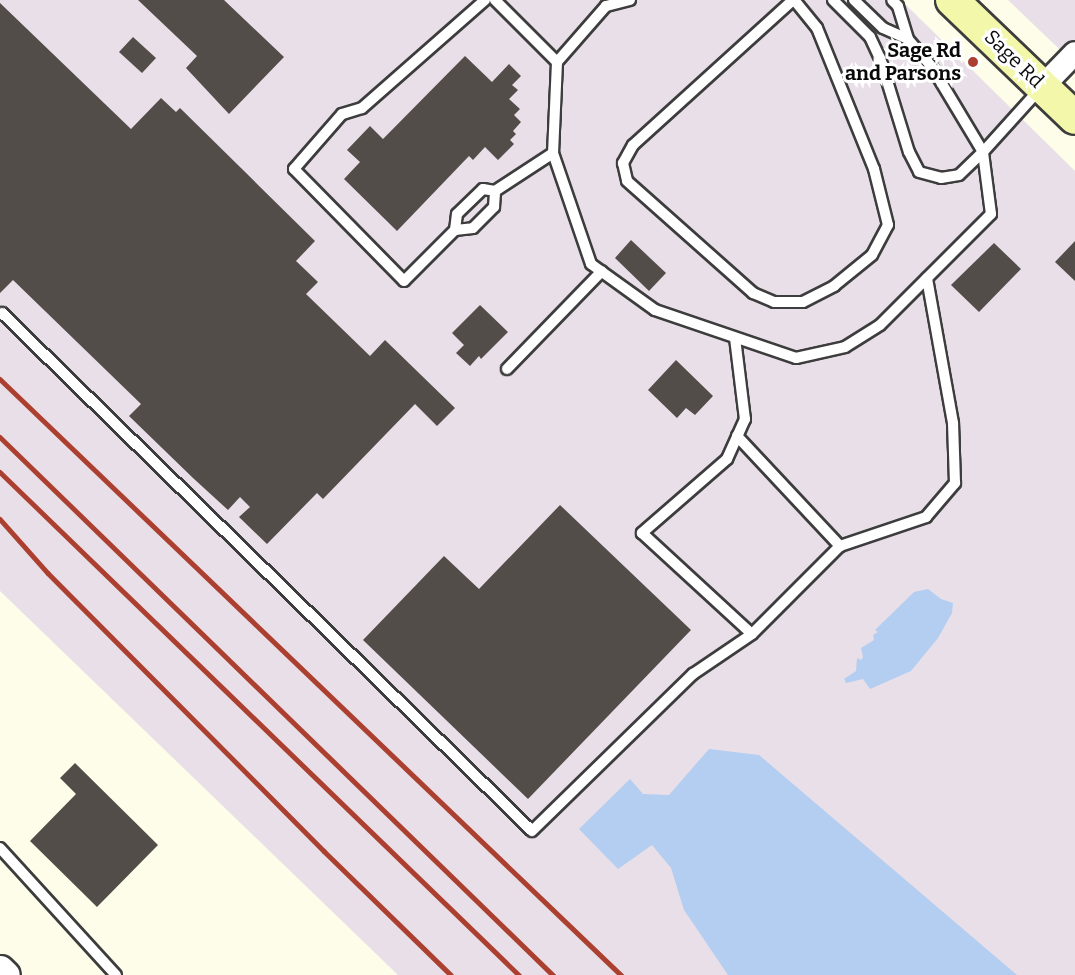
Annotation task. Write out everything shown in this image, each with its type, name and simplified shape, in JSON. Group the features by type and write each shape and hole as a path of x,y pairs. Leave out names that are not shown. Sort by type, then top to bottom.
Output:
{"main road":[{"name":"Sage Rd","path":"952,0 1075,118"}],"street":[{"path":"1042,87 1075,53"},
{"path":"0,969 6,975"}],"lane":[{"path":"485,0 362,108 342,114 294,169 404,281 454,230 457,213 483,189 495,191 553,153"},
{"path":"495,0 557,62"},
{"path":"630,0 605,3 557,62 553,153 591,264 655,310 796,358 845,347 880,325 991,214 983,152 932,67 908,39 898,6 892,0"},
{"path":"793,0 817,28 874,169 888,225 872,255 834,286 803,302 774,302 753,294 627,181 623,163 633,145 793,0"},
{"path":"833,0 870,37 880,58 909,152 919,171 941,178 958,175 983,152 1042,87"},
{"path":"854,0 883,28 908,39"},
{"path":"454,230 473,228 494,207 495,191"},
{"path":"507,369 602,272"},
{"path":"2,313 532,831 693,674 752,634 840,546 926,517 955,483 953,423 927,278"},
{"path":"735,338 745,419 727,459 642,533 752,634"},
{"path":"737,436 840,546"},
{"path":"0,848 116,975"}],"shaded area":[{"path":"0,0 901,0 1075,171 1075,975 398,975 0,591"},
{"path":"1008,0 1075,0 1075,64"}],"water":[{"path":"928,589 941,599 953,603 952,613 938,638 911,671 870,689 863,679 846,683 844,679 856,671 857,658 861,660 863,657 861,648 874,640 873,635 878,632 875,630 914,592"},
{"path":"709,749 759,755 1017,975 728,975 684,910 671,868 652,845 618,869 579,829 630,779 643,794 669,795"}],"building":[{"path":"138,0 224,0 284,57 229,114 186,68 197,56"},
{"path":"0,3 131,129 161,98 176,112 180,108 315,241 296,261 318,282 306,294 370,356 385,340 455,408 437,426 415,404 323,499 317,493 267,544 239,517 250,507 240,497 228,510 129,416 141,404 13,280 0,293"},
{"path":"133,37 156,58 142,73 119,52"},
{"path":"465,56 492,82 509,64 521,76 512,85 518,90 509,99 520,109 514,115 521,122 513,131 516,134 510,140 514,144 498,160 485,147 473,160 469,156 397,231 344,179 360,162 347,150 370,126 383,139"},
{"path":"631,240 666,273 649,291 615,258"},
{"path":"1075,241 1075,281 1055,262"},
{"path":"994,243 1021,269 979,312 951,285"},
{"path":"480,305 508,332 481,359 479,356 470,366 456,353 464,345 452,333"},
{"path":"676,360 713,396 695,415 686,408 677,418 648,390"},
{"path":"560,505 691,630 528,799 363,640 444,556 479,589"},
{"path":"75,763 158,845 97,907 30,841 76,794 60,778"}],"railway":[{"path":"0,379 621,975"},
{"path":"0,437 553,975"},
{"path":"0,472 519,975"},
{"path":"0,519 48,573 324,851 451,975"}],"place":[{"name":"Sage Rd and Parsons","path":"973,62"}]}
